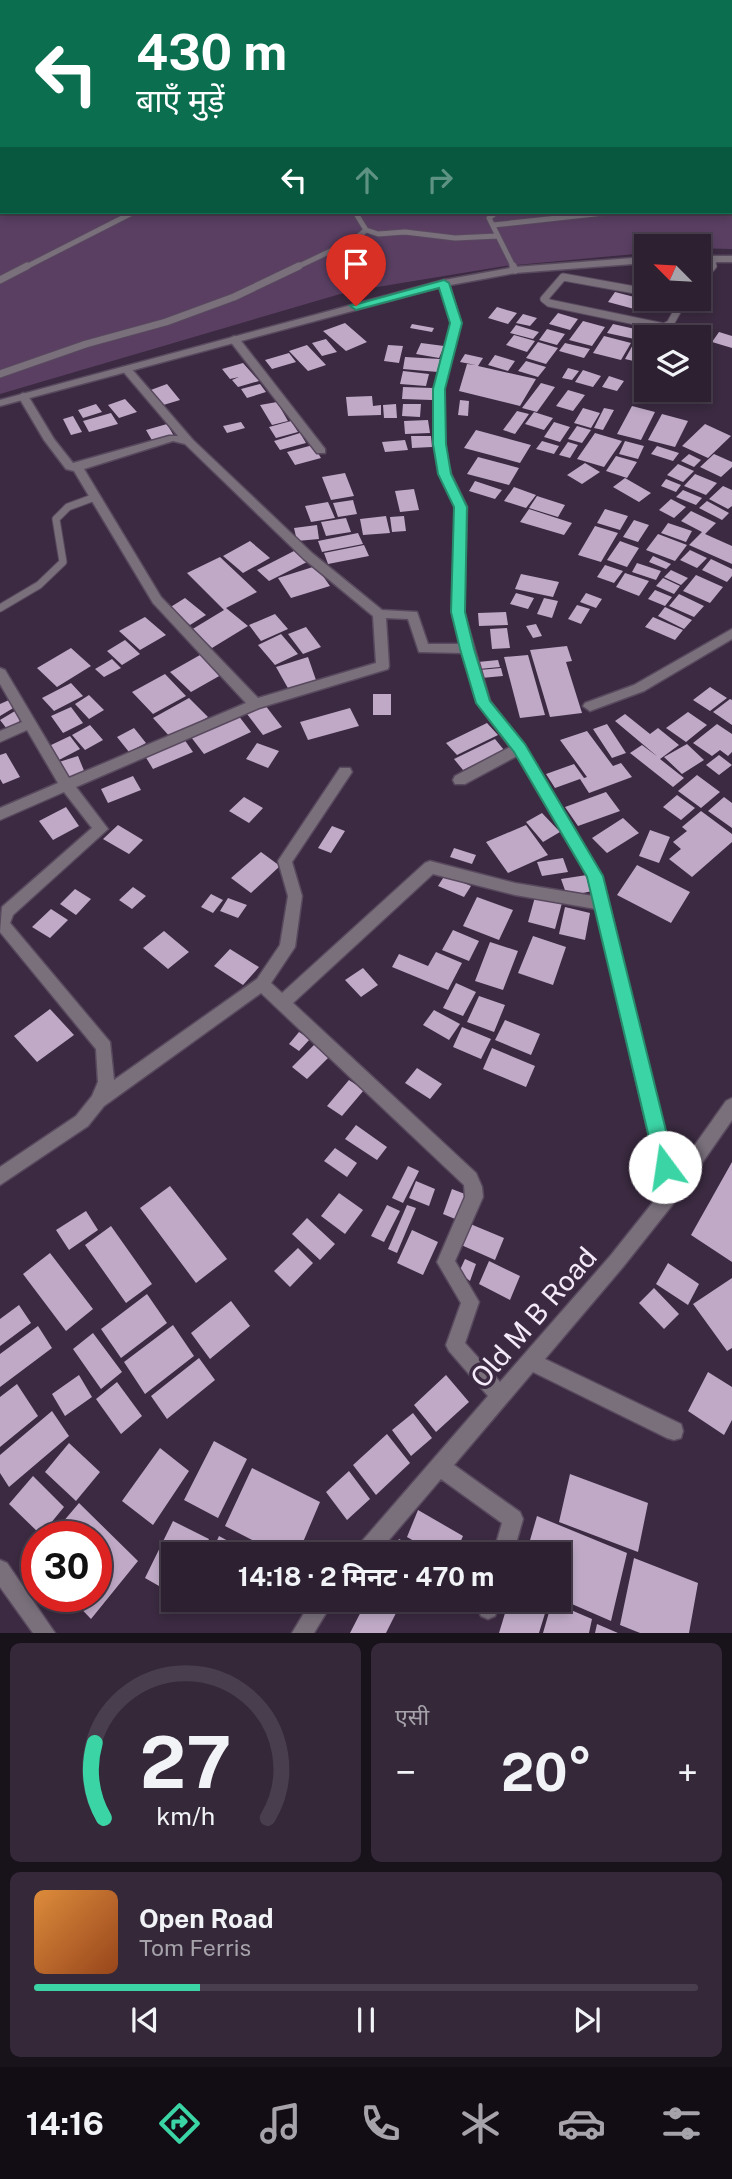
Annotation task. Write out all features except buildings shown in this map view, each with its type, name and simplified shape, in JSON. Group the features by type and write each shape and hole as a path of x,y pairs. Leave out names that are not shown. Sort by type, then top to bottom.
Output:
{"street":[{"path":"711,259 732,259"},
{"path":"0,403 444,283 515,270 561,272 634,262"},
{"path":"444,283 456,323 439,389 439,444 445,474 461,507 458,612 467,649 484,703 519,748 595,876 671,1193"},
{"path":"234,340 321,451"},
{"path":"126,369 189,442 308,556 380,614 413,615 423,649 467,649"},
{"path":"23,396 67,465 77,467 173,438 189,442"},
{"path":"77,467 157,600 255,704"},
{"path":"0,814 255,704 383,666 380,614"},
{"path":"590,706 639,688 732,633"},
{"path":"0,673 66,785 101,829 7,911 2,924 104,1047 106,1082 98,1101"},
{"path":"0,737 29,724"},
{"path":"460,780 519,748"},
{"path":"0,1177 82,1121 98,1101 261,984 287,947 295,896 285,861 345,772"},
{"path":"281,1004 429,867 515,889 601,904"},
{"path":"261,984 470,1179 474,1187 474,1197 446,1262 470,1302 455,1345 501,1397"},
{"name":"Old M B Road","path":"374,1542 532,1362 671,1193 732,1106"},
{"path":"532,1362 674,1431"},
{"path":"440,1467 513,1519 506,1542"},
{"path":"0,1570 45,1633"},
{"path":"303,1633 316,1612"}],"lane":[{"path":"0,280 130,214"},
{"path":"356,214 366,230 377,234 405,232 455,238 498,236"},
{"path":"494,214 489,218 515,270"},
{"path":"493,225 595,214"},
{"path":"0,374 86,344 166,322 234,297 354,240 366,230"},
{"path":"711,269 715,265 715,259"},
{"path":"634,289 561,272 544,299 549,303 664,327 670,324 676,312"},
{"path":"0,608 39,585 63,562 56,519 68,507 95,497"}],"shaded area":[{"path":"0,214 732,214 732,249 711,249 711,234 634,234 634,254 505,266 347,292 0,394"}],"route":[{"path":"356,306 444,283 456,323 439,389 439,444 445,474 461,507 458,612 467,649 484,703 519,748 595,876 665,1167"}]}
